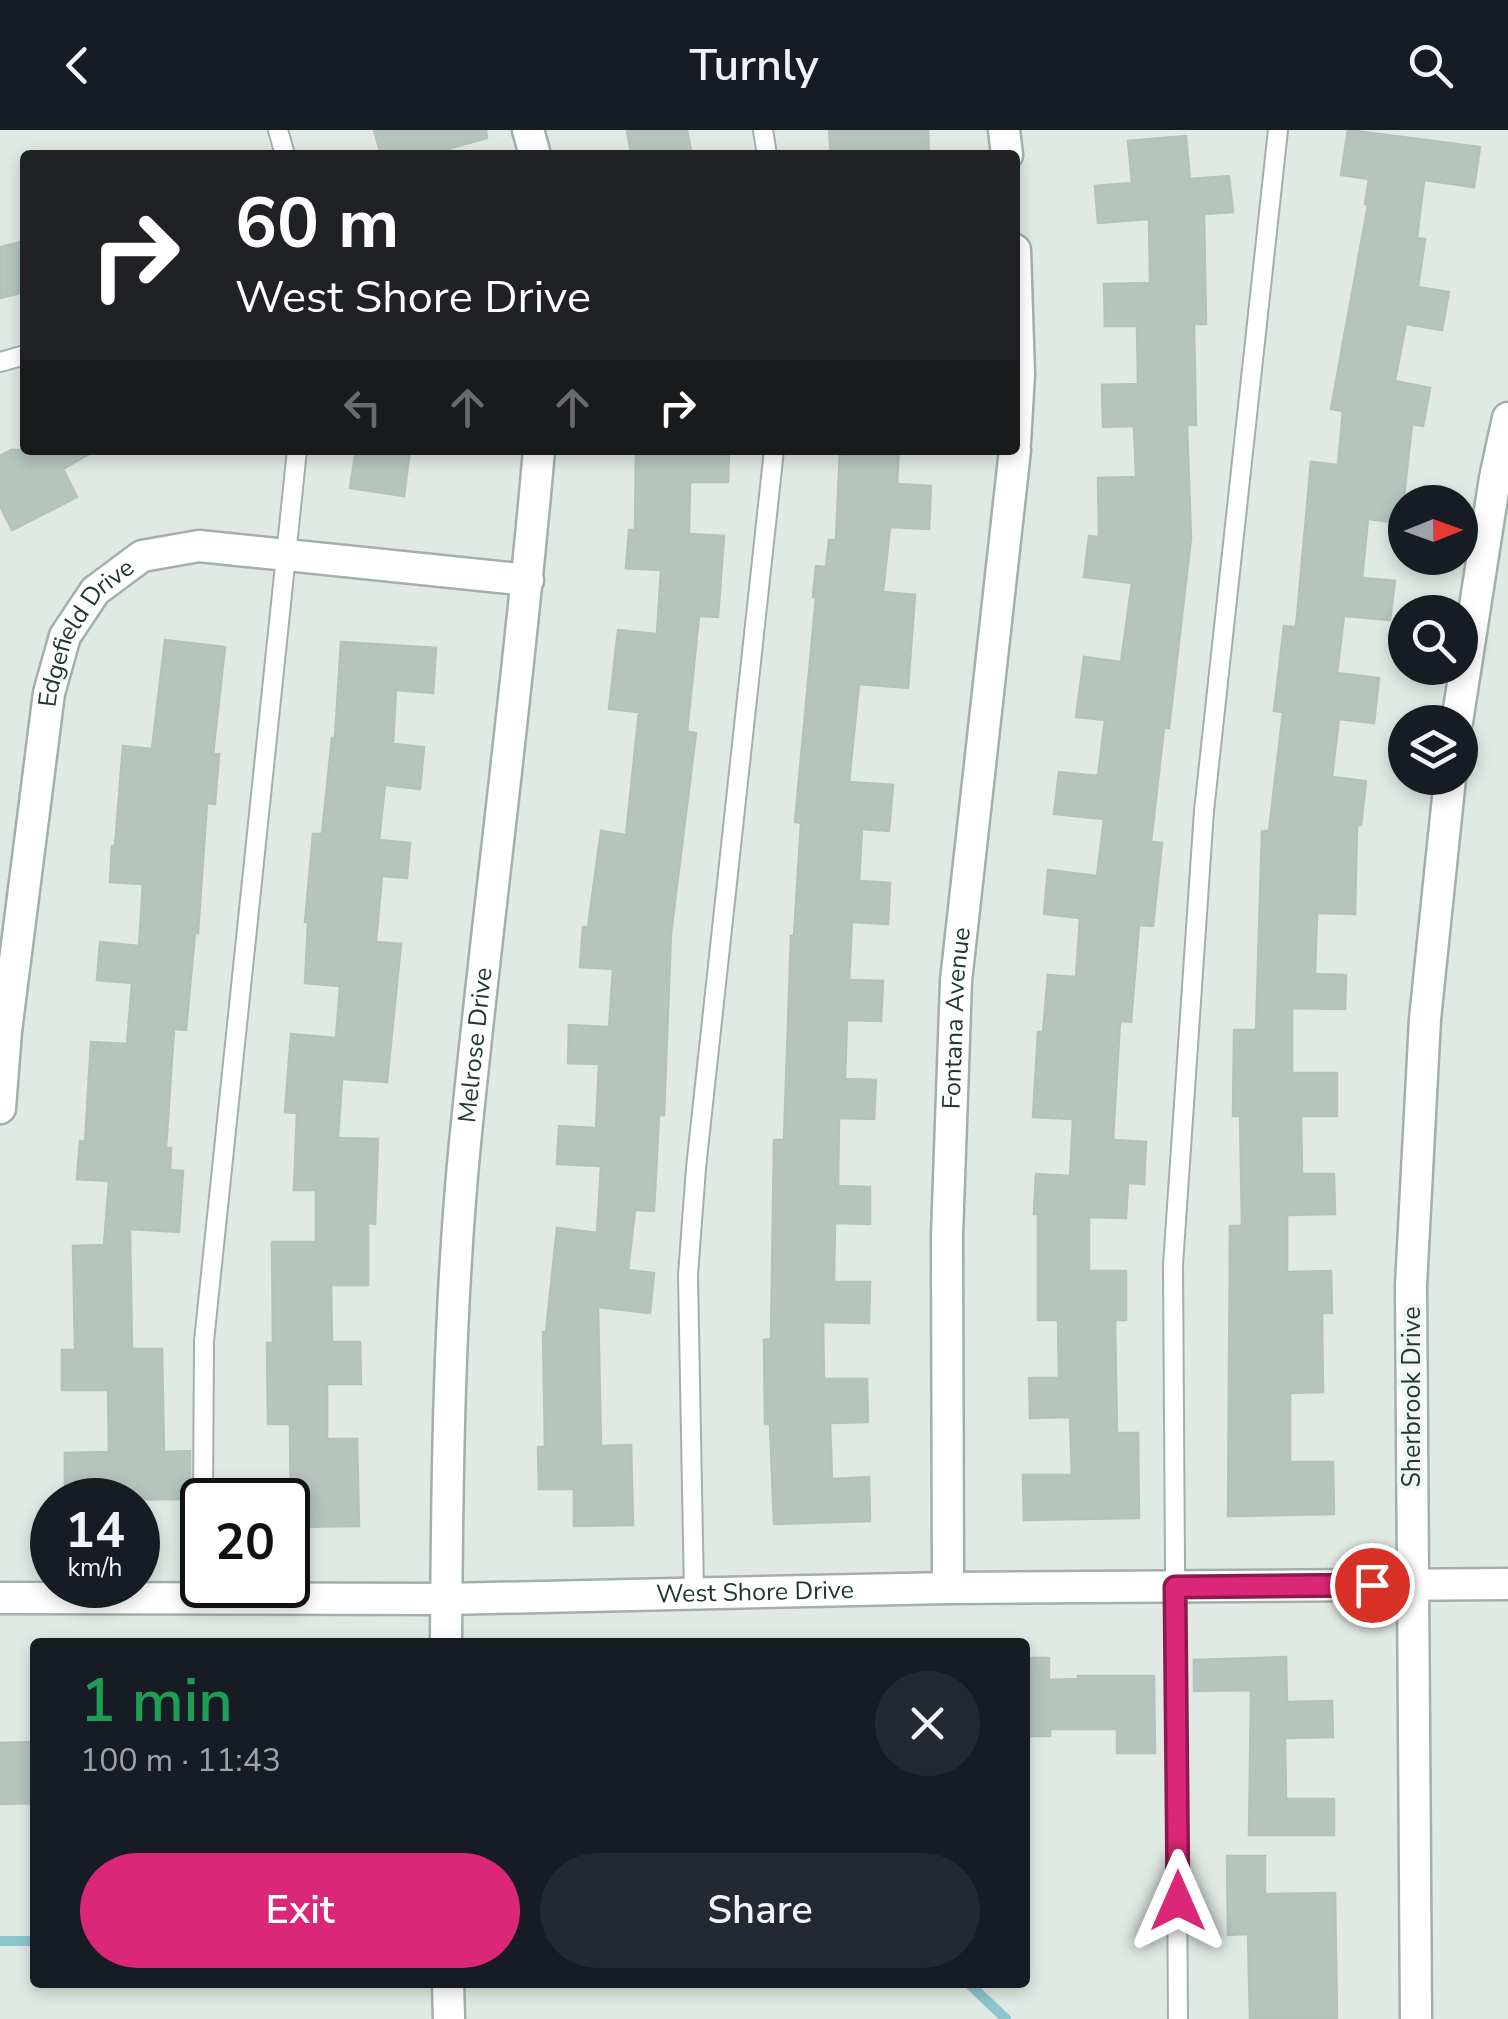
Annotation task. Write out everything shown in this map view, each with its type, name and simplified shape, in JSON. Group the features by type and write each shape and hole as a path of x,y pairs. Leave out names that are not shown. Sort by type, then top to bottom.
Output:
{"street":[{"path":"1460,705 1508,418"},
{"name":"Melrose Drive","path":"446,1638 455,1278 465,1145 539,455"},
{"name":"Fontana Avenue","path":"948,1588 947,1236 956,982 1013,455"},
{"name":"Edgefield Drive","path":"0,1108 49,693 65,636 95,590 142,556 199,546 528,580"},
{"name":"Sherbrook Drive","path":"1416,2019 1411,1286 1425,1019 1448,795"},
{"name":"West Shore Drive","path":"310,1598 1508,1584"},
{"name":"West Shore Drive","path":"0,1598 180,1598"},
{"path":"448,1988 449,2019"}],"lane":[{"path":"1178,2019 1173,1266 1204,811 1278,130"},
{"path":"203,1478 204,1341 297,455"},
{"path":"694,1593 689,1257 773,455"}],"building":[{"path":"374,130 486,130 487,138 444,150 380,150"},
{"path":"627,130 687,130 691,150 630,150"},
{"path":"829,130 928,130 929,150 831,150"},
{"path":"1348,130 1480,147 1474,187 1424,180 1417,238 1425,239 1418,287 1449,292 1442,330 1406,324 1395,381 1430,388 1423,426 1412,424 1405,485 1388,485 1388,521 1368,519 1362,578 1395,581 1393,595 1388,595 1388,620 1344,616 1337,673 1379,678 1374,723 1339,719 1332,777 1366,781 1361,825 1357,825 1355,914 1317,913 1315,974 1346,975 1345,1009 1292,1008 1292,1073 1337,1073 1337,1116 1301,1116 1302,1174 1334,1174 1335,1214 1287,1215 1287,1272 1331,1271 1332,1313 1322,1313 1323,1392 1290,1393 1290,1462 1333,1462 1334,1514 1228,1516 1230,1226 1242,1226 1240,1116 1233,1116 1234,1030 1256,1030 1262,831 1269,831 1283,712 1274,711 1284,626 1296,627 1311,462 1338,465 1343,411 1331,409 1368,205 1365,204 1369,179 1341,175"},
{"path":"1186,136 1190,179 1229,176 1233,212 1204,214 1206,324 1194,324 1196,425 1187,425 1191,538 1151,842 1162,843 1153,926 1139,925 1131,1022 1120,1021 1113,1140 1146,1142 1144,1184 1128,1183 1126,1218 1089,1217 1089,1271 1126,1271 1126,1320 1115,1320 1117,1433 1138,1433 1139,1518 1024,1520 1023,1475 1072,1475 1070,1417 1030,1418 1029,1378 1059,1378 1058,1320 1038,1320 1036,1174 1070,1176 1073,1119 1033,1117 1038,1032 1043,1032 1048,975 1076,977 1080,918 1044,914 1048,870 1097,876 1104,819 1054,814 1059,772 1098,776 1105,720 1076,717 1084,657 1121,662 1132,583 1084,577 1089,536 1099,537 1098,478 1136,477 1134,426 1103,427 1102,385 1138,384 1137,326 1105,326 1104,284 1150,283 1149,219 1098,223 1095,186 1132,183 1128,141"},
{"path":"20,242 20,293 0,298 0,247"},
{"path":"11,450 20,450 20,455 87,455 63,469 77,497 12,530 0,506 0,456"},
{"path":"355,455 409,455 404,496 350,488"},
{"path":"636,455 729,455 728,482 690,482 689,534 724,536 718,617 699,616 687,732 696,733 671,933 664,1115 659,1115 654,1211 635,1210 628,1270 654,1273 650,1313 598,1307 601,1446 631,1445 633,1525 574,1526 574,1489 539,1489 538,1447 545,1447 543,1332 557,1228 597,1233 601,1166 557,1164 559,1126 596,1128 599,1064 568,1063 569,1025 609,1027 613,969 580,967 583,927 588,927 601,831 626,835 639,712 609,709 618,630 657,634 661,570 626,568 629,530 635,530"},
{"path":"840,455 899,455 897,484 931,486 929,529 890,527 883,592 915,595 908,688 859,684 849,782 893,785 889,831 862,829 859,881 890,883 888,924 852,922 849,980 883,981 881,1021 847,1020 845,1079 876,1080 874,1119 839,1118 838,1186 870,1187 870,1224 835,1223 834,1282 870,1282 869,1323 823,1322 824,1379 867,1379 868,1422 830,1423 832,1479 869,1477 870,1521 774,1524 770,1424 765,1424 764,1340 771,1339 774,1140 784,1140 791,936 801,823 795,822 816,566 826,567 829,540 836,540"},
{"path":"165,640 225,647 213,754 219,754 215,804 207,803 198,933 186,1030 174,1029 166,1148 171,1148 170,1170 183,1171 179,1232 130,1229 132,1349 162,1349 164,1452 190,1451 190,1478 180,1478 180,1499 160,1499 160,1478 65,1478 65,1453 109,1452 108,1390 62,1390 62,1350 75,1350 73,1246 104,1245 109,1181 77,1179 80,1141 85,1142 91,1042 127,1044 132,983 97,980 100,942 139,946 143,884 110,882 123,746 152,749"},
{"path":"341,642 436,648 433,693 396,690 393,744 424,747 420,789 385,785 379,840 410,843 407,878 382,876 376,942 401,944 387,1082 342,1079 338,1138 378,1139 375,1224 368,1223 368,1285 331,1285 332,1342 360,1342 361,1384 327,1384 327,1439 357,1439 359,1526 310,1527 310,1478 291,1478 290,1424 268,1424 267,1343 273,1343 272,1242 316,1242 316,1190 294,1190 297,1113 285,1112 291,1034 336,1038 340,986 305,983 305,922 313,834 322,834 335,738"},
{"path":"1286,1657 1287,1702 1332,1701 1333,1737 1285,1738 1286,1799 1334,1799 1334,1835 1249,1835 1251,1690 1194,1691 1194,1660"},
{"path":"1030,1658 1049,1658 1049,1680 1154,1676 1155,1753 1117,1753 1117,1729 1050,1729 1050,1736 1030,1736"},
{"path":"30,1742 30,1803 0,1804 0,1743"},
{"path":"1227,1856 1265,1856 1265,1894 1335,1893 1337,2019 1250,2019 1248,1934 1228,1935"}],"waterway":[{"path":"0,1941 30,1941"},
{"path":"973,1988 1006,2019"}],"route":[{"path":"1178,1901 1175,1587 1372,1585"}]}
